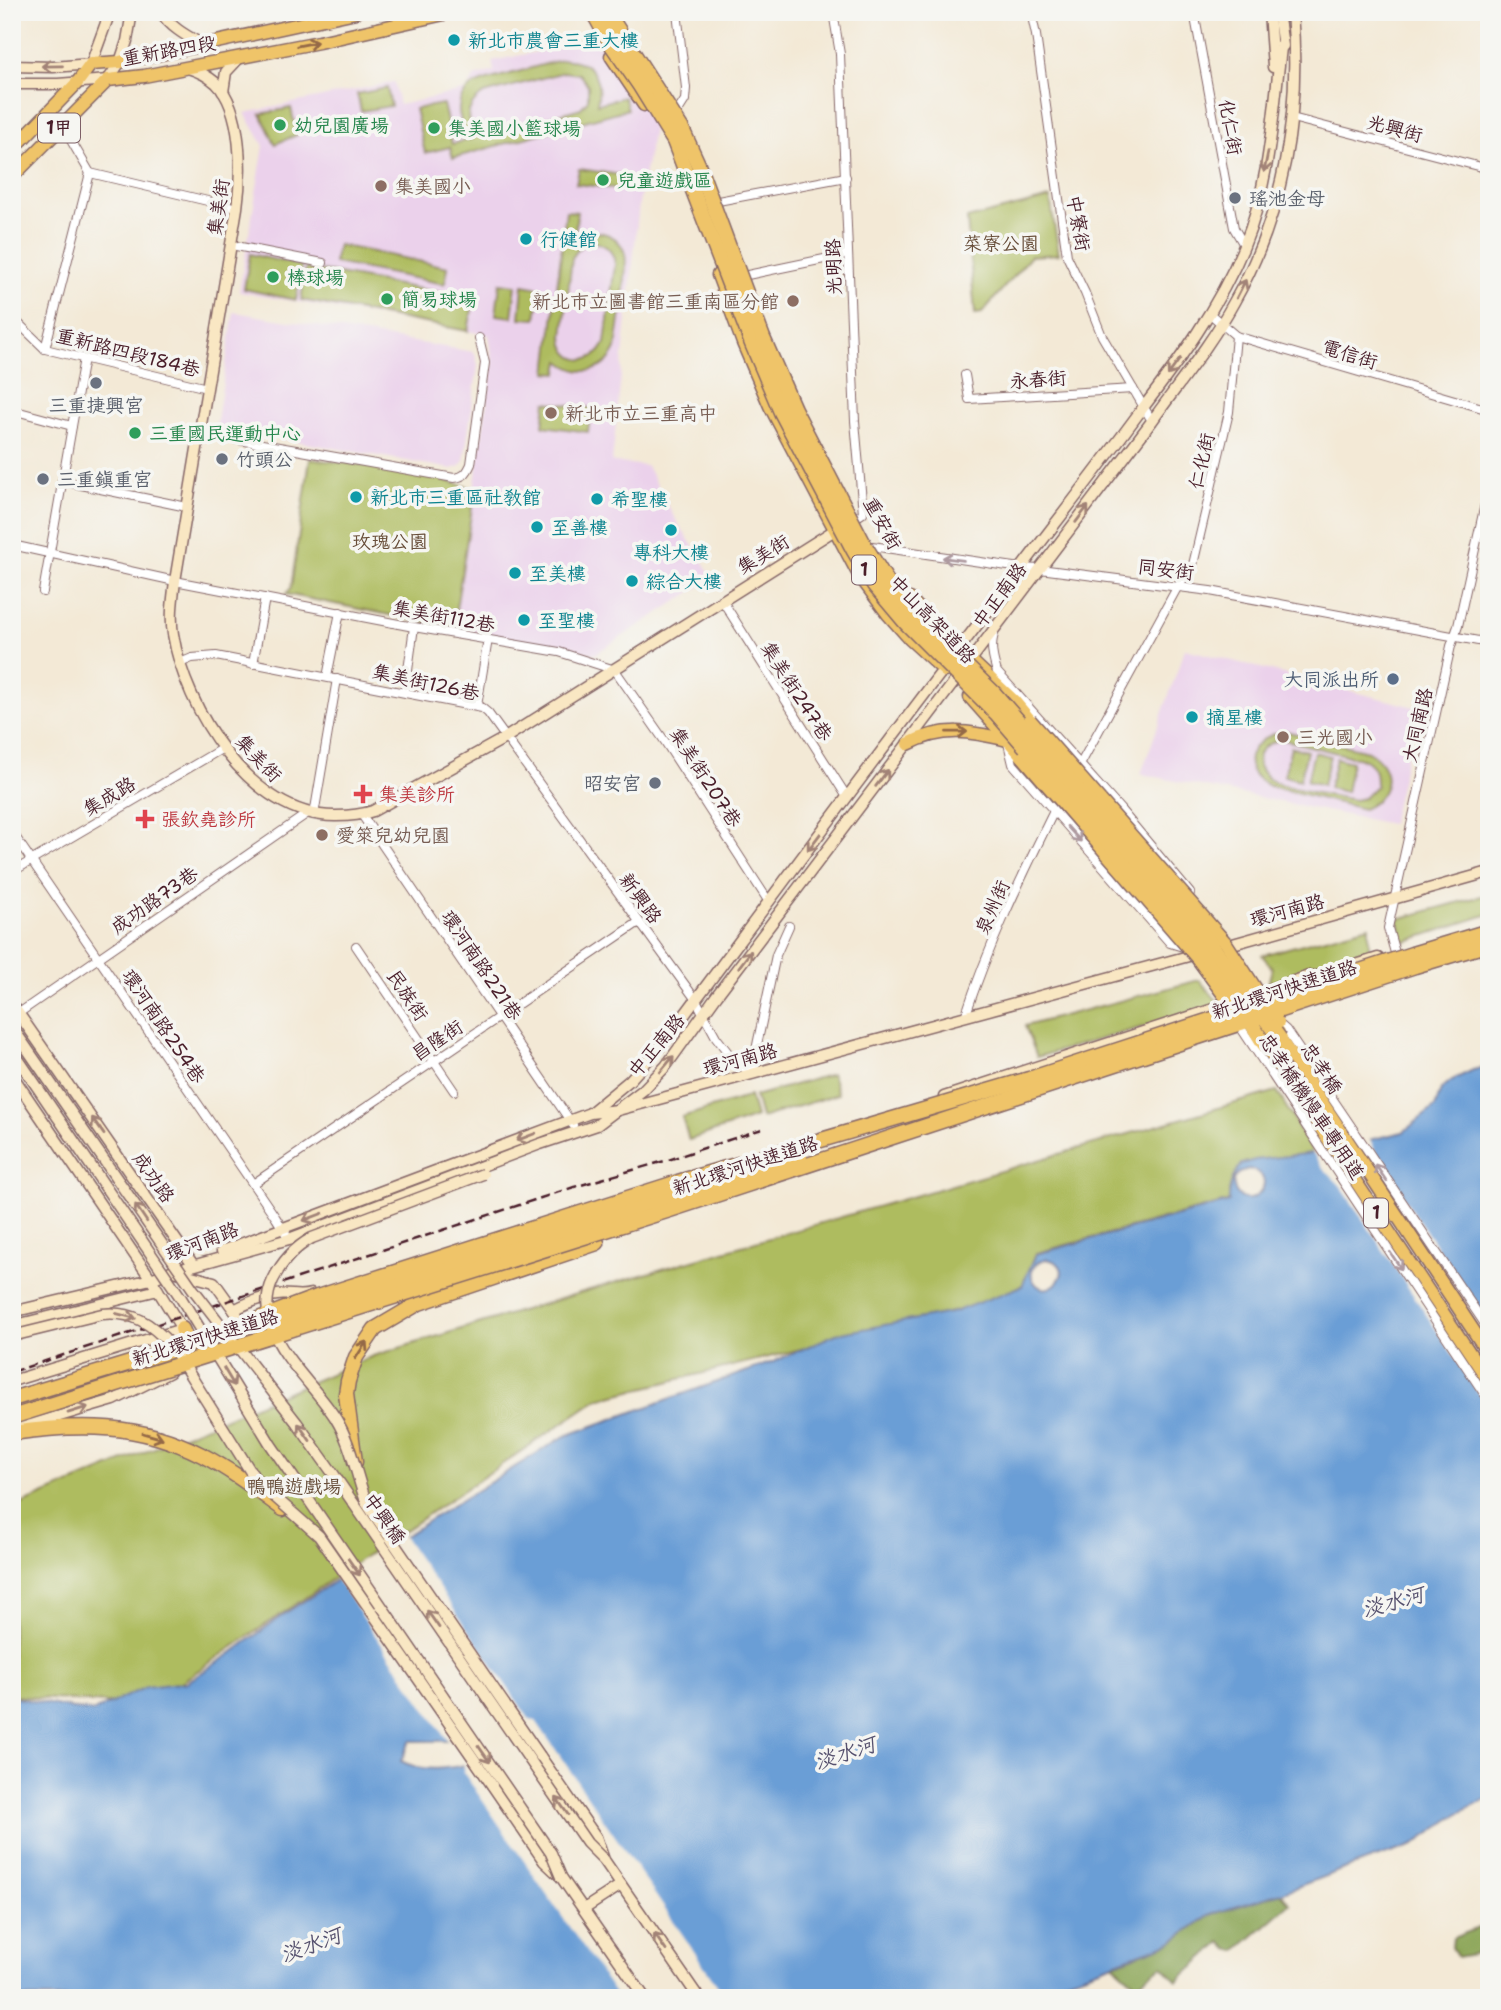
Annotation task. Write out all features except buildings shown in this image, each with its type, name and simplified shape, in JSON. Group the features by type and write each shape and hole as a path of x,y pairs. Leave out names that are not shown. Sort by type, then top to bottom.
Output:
{"highway":[{"name":"中山高架道路","path":"593,12 674,141 781,412 874,585 906,624 996,713 1196,943 1227,983 1264,1044"},
{"name":"中山高架道路","path":"607,12 686,137 763,338 794,409 880,571 917,618 994,693 1207,939 1280,1039"},
{"name":"新北環河快速道路","path":"12,1399 190,1351 330,1292 678,1182 1029,1079 1489,928"},
{"name":"新北環河快速道路","path":"12,1418 670,1210 1489,944"},
{"path":"12,1410 321,1308 1254,1017 1282,998 1313,986 1321,976"},
{"path":"355,1463 346,1394 356,1357 375,1329 419,1303 597,1243 670,1210"},
{"path":"190,1351 282,1311 302,1297"},
{"path":"182,1329 190,1351"},
{"path":"12,1432 80,1426 149,1434 203,1456 309,1527"}],"main road":[{"name":"重新路四段","path":"91,64 120,62 356,12"},
{"name":"重新路四段","path":"12,177 108,80 187,68 453,12"},
{"name":"重安街","path":"586,12 668,144 743,343 770,406 870,592 910,639 956,681 1008,740"},
{"name":"重安街","path":"614,12 692,135 798,403 872,546 902,590 958,649 994,676"},
{"name":"1甲","path":"12,150 77,83 91,64"},
{"name":"忠孝橋","path":"994,676 1226,943 1278,1023 1280,1039 1489,1354"},
{"path":"908,744 925,736 955,731 1008,740"},
{"name":"忠孝橋","path":"1008,740 1197,958 1241,1020 1264,1044 1489,1382"}],"street":[{"path":"12,66 91,64 110,12"},
{"path":"12,84 108,80 120,62 132,12"},
{"path":"161,12 182,34 203,45"},
{"path":"677,12 686,88 685,100 678,111"},
{"name":"光明路","path":"833,12 840,54 855,421 863,513 856,517"},
{"name":"中寮街","path":"1031,12 1067,256 1102,336 1152,421"},
{"name":"化仁街","path":"1194,12 1234,228 1244,245"},
{"name":"中正南路","path":"1269,12 1275,94"},
{"path":"1278,12 1282,40"},
{"name":"中正南路","path":"577,1132 597,1125 618,1110 643,1090 666,1066 1152,421 1221,324 1249,273 1268,228 1287,155 1294,104 1292,12"},
{"name":"中正南路","path":"590,1113 648,1061 696,1000 958,649 1144,407 1209,313 1231,274 1252,222 1266,166 1282,40"},
{"name":"中正南路","path":"1282,40 1294,104"},
{"path":"223,92 226,72 240,57"},
{"path":"187,68 207,77 223,92"},
{"name":"集美街","path":"223,92 232,115 240,156 237,208 175,581 172,626 180,663 197,704 223,748 252,780 274,798 311,814 362,815 505,738 856,517"},
{"name":"光興街","path":"1292,118 1489,169"},
{"path":"45,349 90,173 62,125"},
{"path":"90,173 237,208"},
{"path":"718,201 846,177"},
{"path":"231,246 323,263"},
{"path":"719,278 747,277 848,254"},
{"name":"電信街","path":"1209,313 1236,336 1489,410"},
{"name":"重新路四段184巷","path":"12,317 45,349 207,388"},
{"name":"仁化街","path":"1178,586 1192,569 1229,412 1236,336"},
{"path":"200,432 441,476 462,477 471,464 485,363 479,338"},
{"path":"43,592 84,358"},
{"name":"永春街","path":"965,375 969,399 1133,389"},
{"path":"12,410 72,426"},
{"path":"62,481 187,507"},
{"name":"大同南路","path":"1400,971 1388,928 1489,486"},
{"name":"集美街112巷","path":"12,545 175,581 559,652 615,670"},
{"name":"同安街","path":"872,546 1021,568 1178,586 1489,643"},
{"path":"1080,765 1178,586"},
{"path":"253,664 265,598"},
{"name":"集美街247巷","path":"722,600 847,797"},
{"path":"311,814 340,612"},
{"path":"405,692 414,627"},
{"name":"重安街","path":"996,628 991,647 994,676 1020,725 1218,948 1239,977 1243,999 1254,1017"},
{"path":"477,706 488,639"},
{"name":"集美街126巷","path":"180,663 203,656 216,656 477,706 488,713 505,738"},
{"name":"集美街207巷","path":"615,670 666,743 769,902"},
{"name":"重安街","path":"994,676 1080,765 1221,930 1218,948"},
{"name":"重安街","path":"979,706 1001,722 1201,953 1226,986 1243,999"},
{"name":"新興路","path":"505,738 696,1000 716,1037 736,1063 754,1074"},
{"name":"重安街","path":"1008,740 1013,764 1170,943 1201,953"},
{"name":"集成路","path":"12,872 223,748"},
{"name":"泉州街","path":"965,1017 975,984 1054,811"},
{"name":"成功路73巷","path":"16,1008 98,957 311,814"},
{"name":"環河南路221巷","path":"362,815 577,1132"},
{"name":"環河南路254巷","path":"12,832 289,1239"},
{"name":"忠孝橋機慢車專用道","path":"1095,840 1103,859 1191,959 1247,1036 1489,1401"},
{"name":"環河南路","path":"12,1312 151,1279 590,1113 618,1110 754,1074 1489,872"},
{"path":"1141,910 1178,878"},
{"name":"昌隆街","path":"253,1184 639,922"},
{"path":"754,1074 757,1045 776,955 789,926"},
{"path":"234,1310 279,1294 302,1297 972,1088 1214,1010 1309,976 1321,976 1489,928"},
{"path":"12,1432 114,1399 190,1351 252,1341 363,1309 954,1122 1254,1017 1489,944"},
{"name":"民族街","path":"356,946 454,1091"},
{"name":"成功路","path":"16,1008 192,1263"},
{"name":"忠孝橋機慢車專用道","path":"1278,1023 1286,1030 1489,1330"},
{"name":"中興橋","path":"12,1027 193,1289 298,1423 587,1843 604,1860 699,1998"},
{"path":"12,1050 181,1298 271,1446 551,1853 561,1877"},
{"path":"12,1076 151,1279 182,1329 12,1381"},
{"path":"577,1132 483,1174 312,1238 287,1256 278,1268 269,1287 267,1305 270,1328 336,1418 355,1463 367,1504 596,1837 604,1860"},
{"name":"環河南路","path":"174,1271 289,1239 577,1132"},
{"path":"474,1242 484,1271"},
{"path":"158,1290 174,1271 192,1263"},
{"path":"174,1271 215,1282 252,1341"},
{"name":"環河南路","path":"12,1326 158,1290"},
{"path":"12,1336 113,1313 124,1314 160,1332 172,1346 254,1477 319,1536 544,1861 561,1877 645,1998"},
{"path":"12,1399 47,1388 68,1392"},
{"path":"12,1418 54,1406 68,1392"},
{"path":"584,1909 621,1885"}],"shaded area":[{"path":"596,40 642,106 653,129 639,204 612,462 647,466 673,515 713,578 595,654 453,628 493,363 489,335 239,292 264,146 245,113 394,82 399,105 467,90 474,77 494,71 492,61"},
{"path":"234,312 474,352 478,365 464,461 452,469 216,427"},
{"name":"三光國小","path":"1185,649 1418,708 1391,824 1141,774"}],"green space":[{"path":"561,60 580,62 592,71 598,85 597,104 624,97 628,109 453,158 450,147 425,153 415,109 443,104 452,144 472,139 459,113 461,99 471,87","holes":["564,72 579,74 588,85 588,100 581,108 491,134 481,133 470,124 469,112 477,99 484,94"]},
{"path":"387,88 391,106 361,111 357,94"},
{"name":"幼兒園廣場","path":"291,108 297,135 275,144 261,114"},
{"name":"兒童遊戲區","path":"579,169 629,176 628,190 576,184"},
{"name":"菜寮公園","path":"1050,198 1059,254 1031,256 982,313 975,314 967,219"},
{"path":"566,211 577,212 575,237 605,233 617,240 625,254 616,349 599,368 576,370 560,361 558,373 547,372","holes":["594,242 610,250 615,264 605,343 594,356 580,359 568,352 563,336 572,258 579,248"]},
{"path":"338,245 448,267 445,284 334,263"},
{"name":"棒球場","path":"250,254 302,266 296,300 244,289"},
{"name":"簡易球場","path":"306,268 474,299 468,331 301,300"},
{"path":"500,283 516,285 512,317 496,315"},
{"path":"523,285 540,288 536,319 520,318"},
{"path":"546,402 591,408 588,432 543,426"},
{"name":"玫瑰公園","path":"310,459 410,470 475,489 453,628 286,594 291,588"},
{"path":"1285,731 1368,751 1383,765 1386,773 1384,790 1380,797 1363,809 1270,786 1252,771 1250,762 1256,746 1273,734","holes":["1281,739 1365,760 1375,771 1376,786 1364,798 1355,800 1276,783 1263,773 1258,760 1262,749"]},
{"path":"1291,747 1307,751 1300,780 1284,776"},
{"path":"1314,752 1330,756 1323,785 1307,781"},
{"path":"1336,758 1352,762 1346,792 1329,788"},
{"path":"1489,894 1489,914 1404,942 1398,919"},
{"path":"1369,926 1369,950 1268,985 1272,968 1262,955"},
{"path":"1199,980 1221,1005 1037,1057 1025,1026"},
{"path":"832,1074 838,1094 761,1118 755,1096"},
{"name":"鴨鴨遊戲場","path":"1277,1091 1313,1153 1241,1164 1229,1191 1230,1201 1036,1253 1023,1285 989,1303 598,1399 146,1706 12,1696 12,1508 373,1356 586,1291"},
{"path":"750,1096 756,1117 689,1140 682,1117"},
{"path":"1281,1893 1290,1904 1236,1951 1228,1949 1221,1942 1177,1981 1162,1966 1136,1984 1113,1964 1172,1942 1209,1915"},
{"path":"1489,1919 1489,1944 1474,1954 1457,1957 1452,1947 1453,1938 1481,1927"}],"water":[{"name":"淡水河","path":"1489,1066 1489,1798 1459,1813 1414,1845 1281,1893 1209,1915 1172,1942 1058,1983 1033,1998 12,1998 12,1697 92,1712 146,1687 187,1682 287,1612 565,1436 773,1362 836,1334 954,1312 1022,1286 1036,1254 1229,1202 1229,1191 1241,1164 1313,1153 1403,1132 1435,1107 1441,1089 1452,1080","holes":["1249,1169 1259,1173 1263,1186 1260,1193 1248,1199 1241,1197 1235,1190 1234,1182 1239,1174","1043,1260 1056,1262 1061,1268 1058,1281 1046,1288 1039,1287 1032,1276 1034,1266","410,1741 484,1741 496,1759 436,1769 412,1766 401,1761"]}],"pier":[{"path":"1369,1137 1379,1160 1489,1326 1489,1409 1340,1185 1323,1168 1311,1150"},
{"path":"402,1534 530,1720 536,1721 726,1998 618,1998 463,1772 462,1761 491,1756 483,1744 450,1744 335,1577"}],"railway":[{"path":"12,1372 574,1187 762,1129"}],"place":[{"name":"新北市農會三重大樓","path":"454,40"},
{"name":"幼兒園廣場","path":"280,125"},
{"name":"集美國小籃球場","path":"434,128"},
{"name":"兒童遊戲區","path":"603,180"},
{"name":"集美國小","path":"381,186"},
{"name":"瑤池金母","path":"1235,198"},
{"name":"行健館","path":"526,239"},
{"name":"棒球場","path":"273,277"},
{"name":"簡易球場","path":"387,299"},
{"name":"新北市立圖書館三重南區分館","path":"793,301"},
{"name":"三重捷興宮","path":"96,383"},
{"name":"新北市立三重高中","path":"551,413"},
{"name":"三重國民運動中心","path":"135,433"},
{"name":"竹頭公","path":"222,459"},
{"name":"三重鎮重宮","path":"43,479"},
{"name":"新北市三重區社教館","path":"356,497"},
{"name":"希聖樓","path":"597,499"},
{"name":"至善樓","path":"537,527"},
{"name":"專科大樓","path":"671,530"},
{"name":"至美樓","path":"515,573"},
{"name":"綜合大樓","path":"632,581"},
{"name":"至聖樓","path":"524,620"},
{"name":"大同派出所","path":"1393,679"},
{"name":"摘星樓","path":"1192,717"},
{"name":"三光國小","path":"1283,737"},
{"name":"昭安宮","path":"655,783"},
{"name":"集美診所","path":"363,794"},
{"name":"張欽堯診所","path":"145,819"},
{"name":"愛箂兒幼兒園","path":"322,835"}]}
